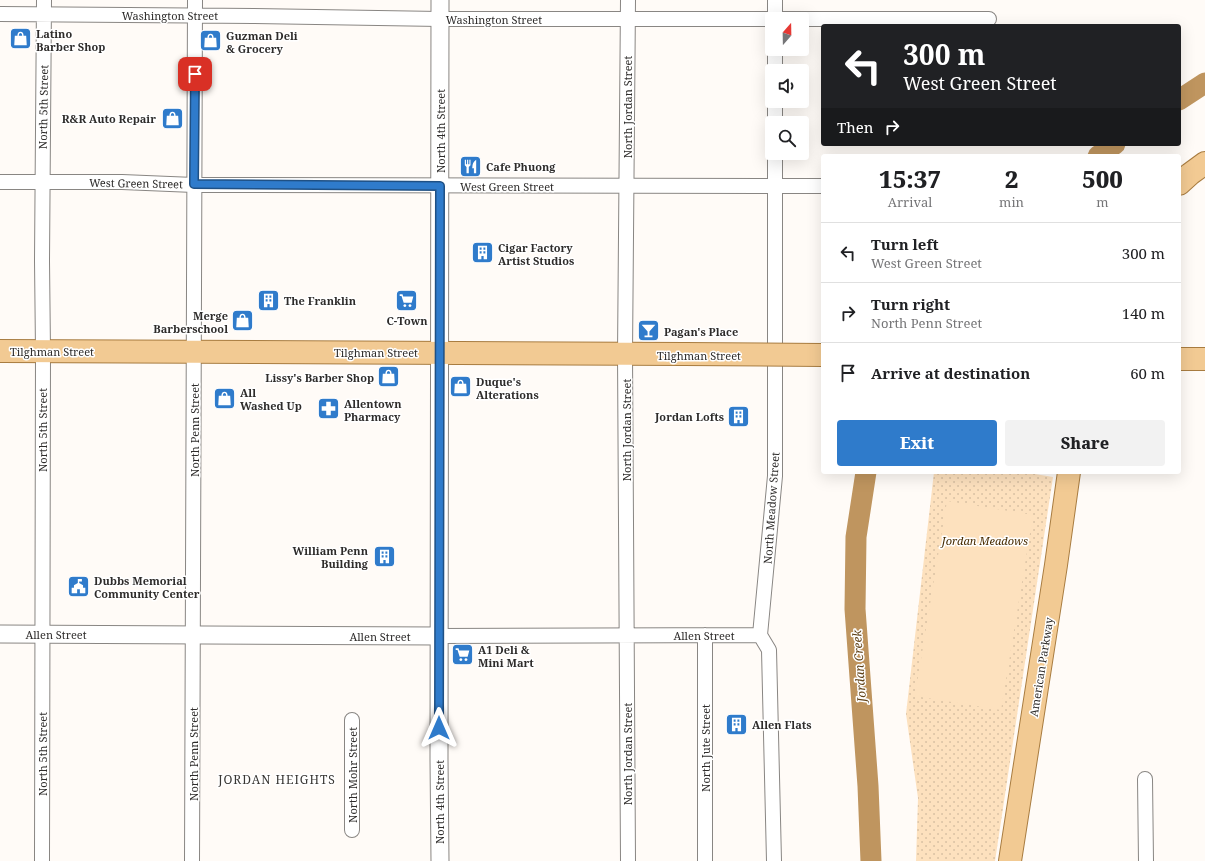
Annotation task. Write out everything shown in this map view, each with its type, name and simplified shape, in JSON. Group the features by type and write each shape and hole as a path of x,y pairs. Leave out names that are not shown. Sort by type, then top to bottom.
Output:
{"main road":[{"path":"1181,182 1205,163"},
{"name":"Tilghman Street","path":"0,351 821,355"},
{"path":"1181,359 1205,359"},
{"name":"American Parkway","path":"1010,861 1069,474"}],"street":[{"name":"North 5th Street","path":"42,861 42,182 44,0"},
{"name":"North Penn Street","path":"192,861 195,0"},
{"name":"North 4th Street","path":"440,0 440,861"},
{"name":"North Jordan Street","path":"628,0 625,354 628,861"},
{"path":"775,0 775,12"},
{"name":"Washington Street","path":"0,14 195,15 440,19 765,19"},
{"name":"Washington Street","path":"809,19 989,19"},
{"name":"North Meadow Street","path":"774,861 768,650 760,635 775,476 775,160"},
{"name":"West Green Street","path":"0,182 440,186 821,186"},
{"name":"Allen Street","path":"0,634 439,636 760,635"},
{"name":"North Jute Street","path":"705,635 705,861"},
{"name":"North Mohr Street","path":"352,720 352,830"},
{"path":"1145,779 1146,861"}],"green space":[{"name":"Jordan Meadows","path":"934,474 1035,474 1053,477 995,861 916,861 918,798 906,714"},
{"path":"947,501 1033,515 1001,710 915,696"}],"waterway":[{"name":"Jordan Creek","path":"1181,99 1205,83"},
{"name":"Jordan Creek","path":"1101,154 1112,146"},
{"name":"Jordan Creek","path":"866,474 856,537 855,609 868,786 871,861"}],"place":[{"name":"Latino Barber Shop","path":"20,39"},
{"name":"Guzman Deli & Grocery","path":"211,41"},
{"name":"R&R Auto Repair","path":"172,118"},
{"name":"Cafe Phuong","path":"470,166"},
{"name":"Cigar Factory Artist Studios","path":"483,253"},
{"name":"The Franklin","path":"269,300"},
{"name":"C-Town","path":"407,300"},
{"name":"Merge Barberschool","path":"243,321"},
{"name":"Pagan's Place","path":"648,331"},
{"name":"Lissy's Barber Shop","path":"389,377"},
{"name":"Duque's Alterations","path":"461,387"},
{"name":"All Washed Up","path":"225,398"},
{"name":"Allentown Pharmacy","path":"329,409"},
{"name":"Jordan Lofts","path":"739,416"},
{"name":"William Penn Building","path":"384,556"},
{"name":"Dubbs Memorial Community Center","path":"79,586"},
{"name":"A1 Deli & Mini Mart","path":"462,655"},
{"name":"Allen Flats","path":"737,724"}],"district":[{"name":"JORDAN HEIGHTS","path":"277,779"}],"route":[{"path":"195,74 194,184 440,186 439,728"}]}
